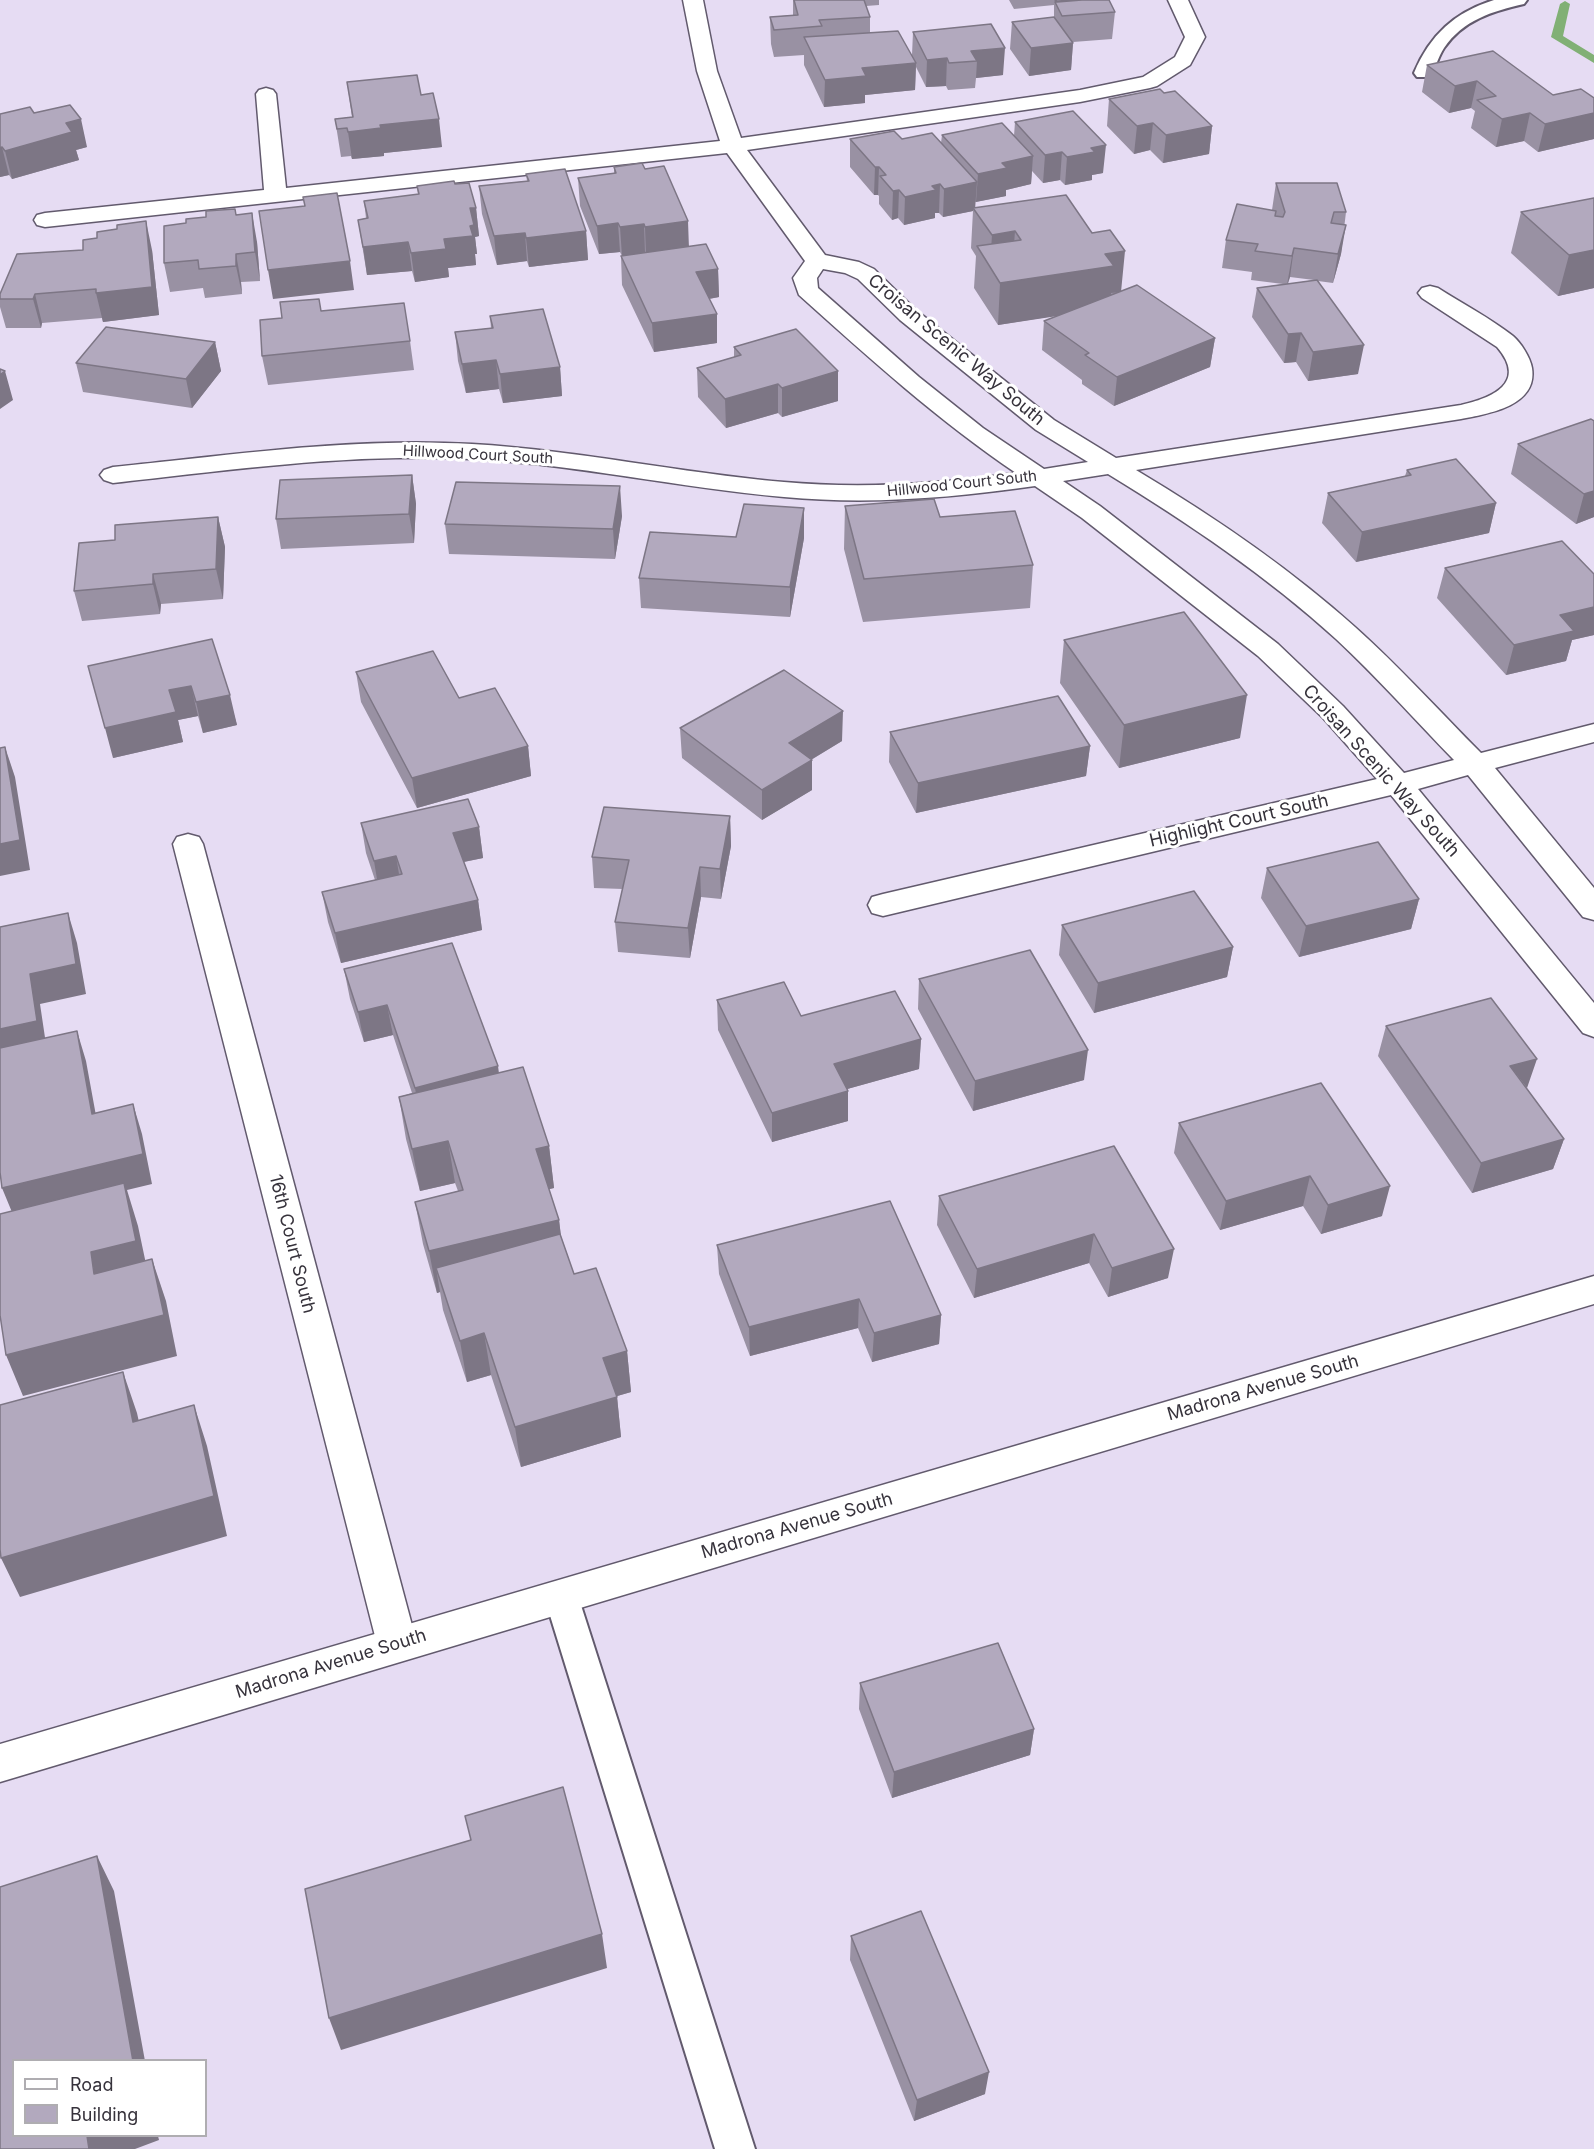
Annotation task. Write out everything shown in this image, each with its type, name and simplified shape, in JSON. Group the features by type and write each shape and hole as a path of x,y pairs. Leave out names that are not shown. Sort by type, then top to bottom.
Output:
{"street":[{"path":"693,0 707,71 733,146 817,261"},
{"path":"45,220 733,146 1068,98 1150,82 1183,61 1195,37 1178,0"},
{"path":"266,94 276,196"},
{"name":"Croisan Scenic Way South","path":"1594,909 1475,764 1347,634 1292,587 1176,505 1045,425 908,315 866,274 851,267 817,261 805,278 807,290 910,382 974,433 1091,512 1268,650 1333,712 1398,784 1594,1024"},
{"name":"Hillwood Court South","path":"113,476 378,450 521,455 765,489 848,492 943,489 1113,466 1461,412 1497,403 1509,396 1519,384 1520,366 1514,352 1505,342 1430,293"},
{"name":"Highlight Court South","path":"883,905 1398,784 1594,733"},
{"name":"16th Court South","path":"188,844 397,1644"},
{"name":"Madrona Avenue South","path":"0,1763 1594,1290"}],"lane":[{"path":"1423,73 1429,56 1450,28 1467,15 1518,0"},
{"path":"561,1596 735,2149"}],"building":[{"path":"794,0 864,0 870,17 819,20 822,26 774,30 770,17 798,15"},
{"path":"1055,0 1082,0 1057,2"},
{"path":"1109,0 1115,12 1062,16 1055,2"},
{"path":"1054,17 1073,43 1031,48 1012,22"},
{"path":"991,24 1005,48 971,51 977,61 949,63 947,58 927,60 913,32"},
{"path":"898,31 916,63 862,68 866,76 825,80 804,37"},
{"path":"1493,51 1553,95 1581,89 1594,98 1594,113 1545,124 1530,113 1502,119 1477,100 1496,96 1477,81 1455,86 1427,65"},
{"path":"417,75 421,95 433,93 439,119 380,125 381,128 348,132 347,128 337,129 335,119 353,117 347,82"},
{"path":"1160,89 1164,93 1175,91 1212,126 1166,135 1153,123 1137,126 1109,99"},
{"path":"70,105 81,119 66,123 72,132 5,151 2,147 0,148 0,114 30,107 34,113"},
{"path":"1073,111 1106,145 1091,148 1095,152 1067,157 1062,152 1045,155 1015,122"},
{"path":"1002,123 1033,156 1002,163 1007,168 978,174 942,135"},
{"path":"894,131 902,139 932,133 977,182 944,189 940,184 932,186 936,190 905,197 899,190 893,191 880,176 886,175 879,167 875,167 850,139"},
{"path":"642,163 645,169 664,166 688,221 645,227 644,224 620,227 618,223 597,226 578,178 616,173 614,167"},
{"path":"565,169 586,231 526,238 525,233 494,236 479,186 529,181 526,174"},
{"path":"454,181 455,184 469,183 476,208 470,208 474,225 470,226 473,236 444,239 446,249 411,253 408,242 363,247 358,220 368,218 364,201 419,194 417,186"},
{"path":"1276,183 1337,183 1346,212 1334,212 1331,223 1346,225 1338,254 1294,248 1292,256 1255,251 1258,244 1226,240 1237,204 1276,211 1275,216 1283,217 1285,212"},
{"path":"337,193 350,261 268,270 259,211 305,206 303,197"},
{"path":"1066,195 1092,233 1110,230 1125,251 1105,254 1114,266 1000,283 977,246 1021,240 1015,231 992,235 973,208"},
{"path":"1594,198 1594,250 1569,255 1521,212"},
{"path":"235,209 236,215 252,213 255,252 236,254 236,266 199,269 198,260 164,263 164,226 186,223 186,219 206,217 206,211"},
{"path":"146,221 152,287 96,293 96,289 35,294 33,299 0,299 17,254 83,250 83,240 97,238 97,232 117,229 117,225"},
{"path":"706,244 718,269 696,272 717,314 652,323 621,256"},
{"path":"1317,280 1364,345 1313,352 1301,333 1288,334 1257,288"},
{"path":"1137,285 1215,338 1117,377 1085,355 1089,353 1044,321"},
{"path":"319,299 321,311 404,303 410,341 262,356 260,320 282,318 280,302"},
{"path":"543,309 560,367 500,374 496,360 462,364 455,332 493,328 490,316"},
{"path":"106,327 215,342 186,379 76,363"},
{"path":"796,329 838,371 782,388 778,384 725,399 697,368 741,355 734,347"},
{"path":"1591,419 1594,421 1594,491 1584,494 1518,444"},
{"path":"1456,459 1496,503 1362,532 1328,493 1411,475 1407,470"},
{"path":"412,475 409,514 276,519 280,480"},
{"path":"456,482 620,486 613,529 445,524"},
{"path":"934,499 940,517 1015,511 1033,565 864,579 845,506"},
{"path":"744,504 804,508 790,587 639,578 650,532 736,537"},
{"path":"218,517 216,569 153,574 153,584 74,591 79,543 115,540 115,525"},
{"path":"1562,541 1594,574 1594,607 1560,615 1574,631 1514,645 1445,568"},
{"path":"1184,612 1247,695 1124,725 1064,640"},
{"path":"212,639 230,695 196,702 191,686 169,690 176,712 105,728 88,666"},
{"path":"433,651 459,698 495,688 528,746 412,778 356,672"},
{"path":"784,670 843,711 789,743 812,760 762,790 680,728"},
{"path":"1058,696 1090,746 918,783 890,732"},
{"path":"5,747 20,840 0,844 0,748"},
{"path":"468,799 479,827 453,833 478,900 335,933 322,892 402,874 396,856 374,861 361,823"},
{"path":"604,807 730,816 720,869 700,867 688,928 615,922 629,860 592,857"},
{"path":"1378,842 1419,899 1306,926 1267,868"},
{"path":"1194,891 1233,947 1098,983 1062,925"},
{"path":"68,913 76,964 30,974 37,1021 0,1029 0,927"},
{"path":"452,943 498,1066 415,1088 387,1005 358,1012 344,969"},
{"path":"1030,950 1088,1050 975,1081 919,979"},
{"path":"784,982 801,1016 895,991 921,1039 834,1064 848,1091 772,1113 717,1000"},
{"path":"1491,998 1537,1059 1510,1066 1564,1139 1481,1163 1386,1026"},
{"path":"77,1031 92,1114 133,1104 143,1154 2,1188 0,1048"},
{"path":"523,1067 549,1146 536,1149 559,1220 429,1251 415,1202 463,1190 448,1141 412,1149 399,1097"},
{"path":"1321,1083 1390,1186 1328,1205 1310,1176 1226,1201 1179,1123"},
{"path":"1114,1146 1174,1249 1112,1268 1094,1234 977,1269 939,1196"},
{"path":"124,1183 136,1241 91,1252 94,1274 152,1259 164,1315 6,1355 0,1315 0,1214"},
{"path":"890,1201 941,1315 874,1333 859,1299 749,1327 717,1245"},
{"path":"560,1234 574,1274 596,1268 627,1351 603,1358 617,1397 515,1427 484,1333 460,1341 436,1268"},
{"path":"123,1372 133,1422 194,1405 214,1496 1,1558 0,1405"},
{"path":"998,1643 1034,1729 894,1772 860,1683"},
{"path":"563,1787 602,1934 329,2018 305,1889 471,1840 465,1816"},
{"path":"97,1856 133,2059 12,2059 12,2137 87,2137 89,2149 0,2149 0,1887"},
{"path":"921,1911 989,2072 917,2100 851,1936"}],"waterway":[{"path":"1565,4 1557,37 1594,60"}]}
